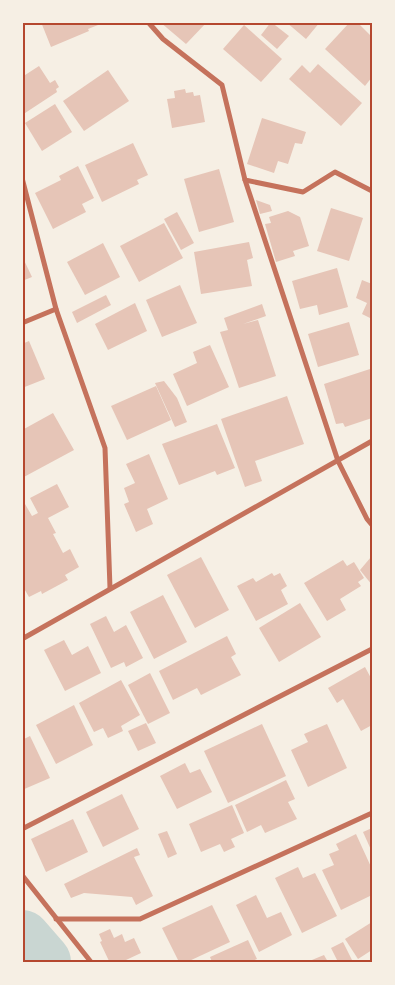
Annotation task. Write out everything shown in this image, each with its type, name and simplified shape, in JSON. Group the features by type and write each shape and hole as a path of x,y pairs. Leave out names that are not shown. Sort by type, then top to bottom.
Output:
{"street":[{"path":"148,22 163,39 222,85 245,180 338,461 367,519 372,525"},
{"path":"245,180 303,192 335,172 372,191"},
{"path":"22,178 56,309 105,448 110,588"},
{"path":"22,323 56,309"},
{"path":"22,639 372,441"},
{"path":"22,829 372,649"},
{"path":"56,919 140,919 372,813"},
{"path":"22,875 91,962"}],"building":[{"path":"41,22 103,22 103,23 51,47"},
{"path":"160,22 207,22 186,44"},
{"path":"271,22 289,36 277,49 261,35"},
{"path":"286,22 320,22 306,39"},
{"path":"350,22 357,22 372,37 372,77 365,86 325,49"},
{"path":"244,25 282,59 261,82 223,49"},
{"path":"318,64 362,103 341,126 289,79 302,65 310,73"},
{"path":"39,66 50,83 55,80 59,87 56,89 57,92 22,115 22,77"},
{"path":"108,70 129,101 84,131 63,101"},
{"path":"185,89 186,93 193,92 194,96 200,95 205,122 172,128 167,99 175,98 174,91"},
{"path":"55,104 72,132 42,151 25,123"},
{"path":"262,118 306,132 302,144 295,143 288,164 278,161 274,173 247,164"},
{"path":"133,143 148,175 137,180 139,184 102,202 85,165"},
{"path":"78,166 94,198 82,204 86,212 53,229 35,193 61,180 59,176"},
{"path":"219,169 234,222 199,232 184,179"},
{"path":"256,200 270,205 272,211 260,214"},
{"path":"331,208 363,218 349,261 317,251"},
{"path":"288,211 300,217 309,246 293,251 295,256 276,262 265,224 271,223 269,217"},
{"path":"177,212 194,243 181,250 164,219"},
{"path":"164,223 183,258 139,282 120,246"},
{"path":"249,242 253,258 247,260 252,286 201,294 194,252"},
{"path":"103,243 120,277 85,295 67,262"},
{"path":"22,256 32,277 22,281"},
{"path":"337,268 348,307 319,315 317,305 300,309 292,281"},
{"path":"362,280 372,284 372,319 362,314 367,303 356,298"},
{"path":"180,285 197,323 162,337 146,300"},
{"path":"106,295 111,305 77,323 72,312"},
{"path":"135,303 147,331 108,350 95,324"},
{"path":"262,304 266,316 243,324 258,320 276,376 239,388 220,332 228,330 224,318"},
{"path":"349,322 359,355 318,367 308,334"},
{"path":"29,341 45,379 22,388 22,344"},
{"path":"210,345 229,387 187,406 173,374 197,363 193,352"},
{"path":"370,369 372,376 372,418 345,427 343,423 336,424 324,384"},
{"path":"164,381 177,398 187,422 175,427 155,383"},
{"path":"156,386 171,420 127,440 111,406"},
{"path":"287,396 304,444 255,461 262,481 245,487 221,419"},
{"path":"53,413 74,450 22,478 22,426 24,429"},
{"path":"217,424 235,468 217,475 215,471 179,485 162,444"},
{"path":"149,454 168,499 147,509 153,524 136,532 124,504 129,502 124,488 135,483 126,464"},
{"path":"57,484 69,507 48,518 56,533 53,534 63,553 70,549 79,567 65,575 68,580 42,594 41,591 29,597 22,585 22,506 25,504 32,516 38,513 30,498"},
{"path":"201,557 229,610 195,628 167,575"},
{"path":"372,558 372,585 360,570"},
{"path":"343,560 347,566 354,562 364,578 358,582 361,586 340,599 346,610 327,621 304,583"},
{"path":"272,573 274,576 280,573 287,586 281,590 288,604 256,621 237,586 253,578 256,582"},
{"path":"163,595 187,642 154,659 130,612"},
{"path":"300,603 321,637 279,662 259,628"},
{"path":"106,616 114,632 126,625 143,658 126,667 124,662 111,668 90,624"},
{"path":"227,636 236,654 231,657 241,675 201,695 197,688 173,700 159,671"},
{"path":"64,640 72,655 88,646 101,673 65,691 44,650"},
{"path":"365,667 372,680 372,725 361,731 343,699 337,703 328,688"},
{"path":"150,673 170,713 148,724 128,685"},
{"path":"121,680 140,715 121,726 123,731 108,738 103,728 94,732 79,703"},
{"path":"74,705 93,745 56,764 36,725"},
{"path":"146,723 156,743 138,751 128,731"},
{"path":"262,724 286,776 228,803 204,751"},
{"path":"327,724 347,768 308,787 291,750 308,742 304,734"},
{"path":"30,736 50,778 22,790 22,740"},
{"path":"185,763 190,773 200,769 212,792 177,809 160,776"},
{"path":"286,780 295,799 288,802 297,819 265,833 261,825 247,832 235,805"},
{"path":"122,794 139,829 103,847 86,812"},
{"path":"232,805 244,833 231,839 235,847 224,852 220,844 201,852 189,824"},
{"path":"73,819 88,852 46,872 31,839"},
{"path":"372,828 372,852 363,832"},
{"path":"167,831 177,854 168,858 158,834"},
{"path":"356,834 372,869 372,895 341,910 322,870 334,865 329,854 339,850 336,844"},
{"path":"137,848 140,855 134,857 153,896 136,905 132,897 84,893 71,898 64,884"},
{"path":"298,867 303,878 315,873 337,916 302,933 275,878"},
{"path":"256,895 267,918 281,912 292,935 259,952 236,905"},
{"path":"212,905 230,942 187,962 179,962 162,928"},
{"path":"372,922 372,950 358,959 345,939"},
{"path":"110,929 114,938 122,934 125,942 134,938 141,953 126,960 127,962 109,961 100,942 102,941 99,934"},
{"path":"248,940 257,959 250,962 212,962 210,957"},
{"path":"343,942 353,962 338,962 331,948"},
{"path":"324,955 328,962 307,962"}],"waterway":[{"path":"22,939 42,962"}]}
